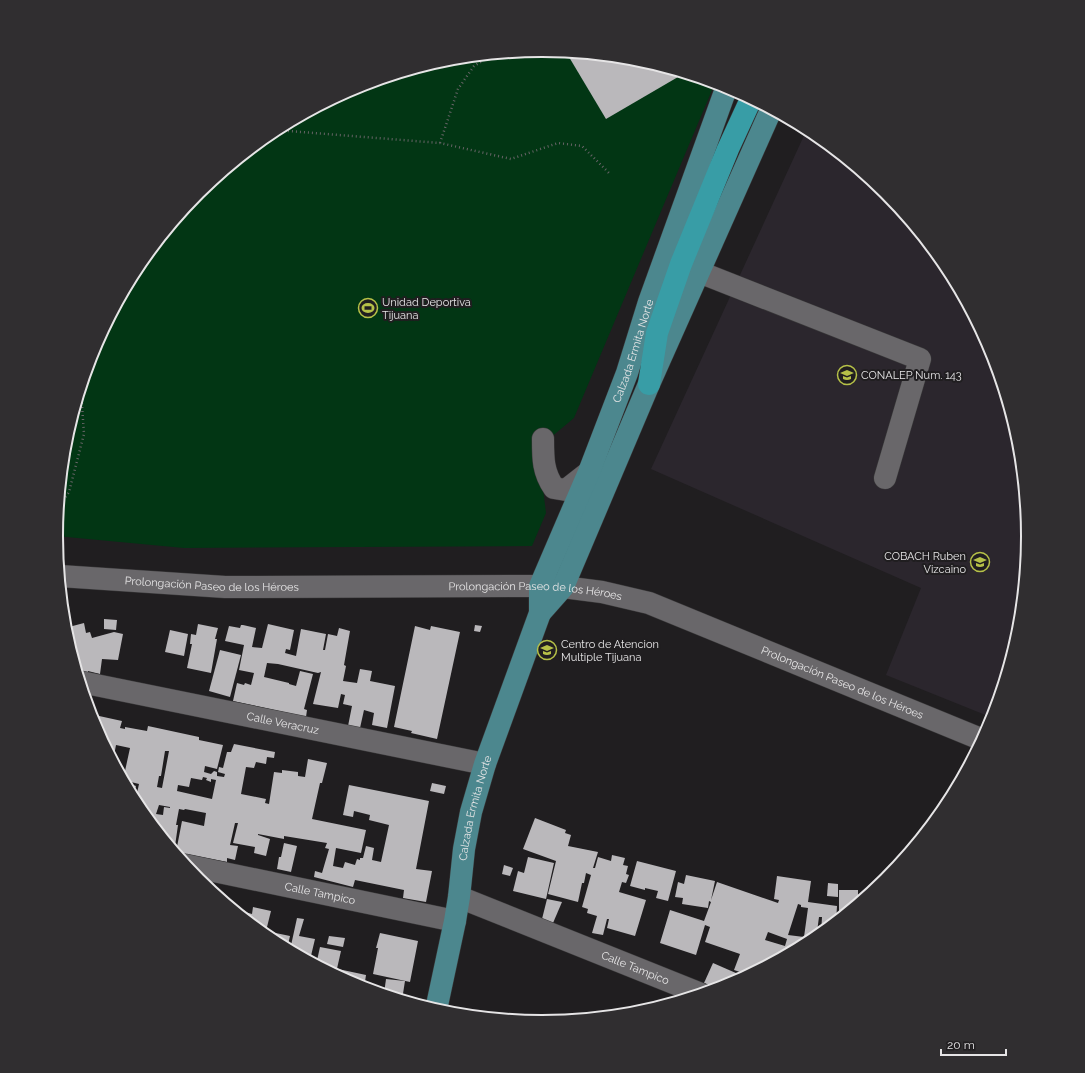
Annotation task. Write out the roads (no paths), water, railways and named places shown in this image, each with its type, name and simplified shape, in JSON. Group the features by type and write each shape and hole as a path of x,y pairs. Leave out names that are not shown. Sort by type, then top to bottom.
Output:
{"highway":[{"path":"648,384 657,333 690,268 728,148 749,103"}],"main road":[{"name":"Calzada Ermita Norte","path":"437,1004 455,921 464,849 471,812 485,764 540,613 540,586 589,472 627,373 648,302 725,92"},
{"path":"690,268 769,114"},
{"name":"Calzada Ermita Norte","path":"540,613 563,587 648,384"}],"street":[{"path":"690,268 920,359 885,478"},
{"path":"543,439 543,460 548,479 554,488 566,490 589,472"},
{"name":"Prolongación Paseo de los Héroes","path":"65,576 225,587 540,586 563,587 602,592 648,603 978,738"},
{"name":"Calle Veracruz","path":"86,683 485,764"},
{"name":"Calle Tampico","path":"195,867 455,921"},
{"name":"Calle Tampico","path":"459,897 695,992"}],"place":[{"name":"Unidad Deportiva Tijuana","path":"368,308"},
{"name":"CONALEP Num. 143","path":"847,375"},
{"name":"COBACH Ruben Vizcaino","path":"980,562"},
{"name":"Centro de Atencion Multiple Tijuana","path":"547,650"}]}
